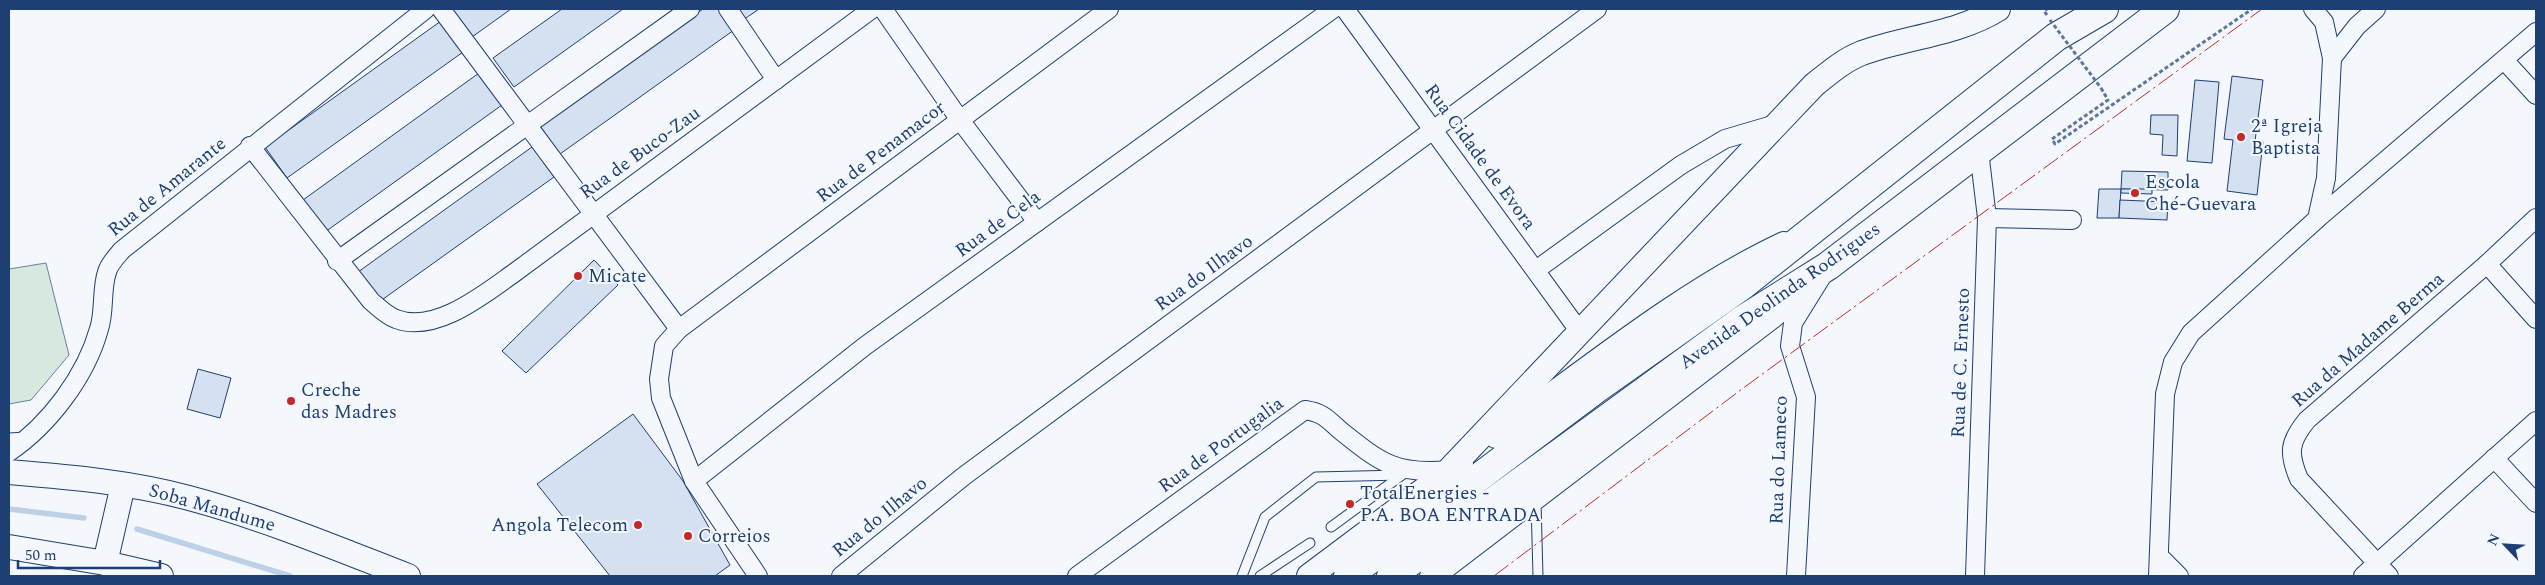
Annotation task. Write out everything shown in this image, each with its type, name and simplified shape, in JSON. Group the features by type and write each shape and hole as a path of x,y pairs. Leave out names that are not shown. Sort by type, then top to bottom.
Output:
{"highway":[{"name":"Avenida Deolinda Rodrigues","path":"1348,576 1588,395 1743,285 2056,37 2104,9"},
{"name":"Avenida Deolinda Rodrigues","path":"1391,576 1742,320 1828,266 2165,9"}],"main road":[{"path":"1450,470 1580,332 1678,232 1814,85 1836,68 1861,54 1967,23 1998,9"},
{"path":"1309,576 1450,470 1650,325 1746,262 1808,233"},
{"path":"1432,576 1771,318 1828,266"},
{"name":"Soba Mandume","path":"9,472 120,495 188,498 229,510 408,576"},
{"path":"107,552 120,495"},
{"path":"9,547 107,552 161,576"}],"street":[{"name":"Rua de Amarante","path":"9,452 28,436 67,392 85,363 100,329 107,272 122,250 250,146 426,9"},
{"path":"441,9 594,212 679,329 664,346 659,379 661,398 694,481 758,576"},
{"path":"250,146 337,261 690,9"},
{"path":"728,9 776,80"},
{"name":"Rua de Buco-Zau","path":"337,261 371,301 394,319 410,323 427,323 472,302 872,9"},
{"path":"883,9 960,120 1037,222"},
{"name":"Rua de Penamacor","path":"679,329 1109,9"},
{"name":"Rua de Cela","path":"694,481 865,346 1333,9"},
{"name":"Rua Cidade de Evora","path":"1344,9 1580,332"},
{"name":"Rua do Ilhavo","path":"841,576 964,476 1597,9"},
{"path":"2313,9 2324,22 2332,58 2326,178 2317,219"},
{"path":"2332,58 2357,26 2376,9"},
{"path":"2158,576 2165,394 2173,362 2191,333 2317,219 2536,32"},
{"path":"2504,61 2536,95"},
{"path":"1536,270 1681,165 1725,139 1776,124"},
{"name":"Rua de C. Ernesto","path":"1975,576 1987,218 1979,151"},
{"path":"1987,218 2072,220"},
{"name":"Rua da Madame Berma","path":"2389,576 2299,479 2293,465 2290,449 2296,434 2307,420 2487,264 2536,218"},
{"path":"2487,264 2536,319"},
{"name":"Rua do Lameco","path":"1796,576 1806,397 1790,346 1793,323 1828,266"},
{"name":"Rua de Portugalia","path":"1077,576 1305,410 1320,412 1363,449 1382,462 1405,473 1450,470"},
{"path":"2363,576 2376,562 2536,420"},
{"path":"2494,458 2536,503"},
{"path":"2159,556 2179,576"}],"lane":[{"path":"9,438 28,436"},
{"path":"1331,527 1405,473"},
{"path":"1242,576 1265,516 1316,477 1405,473"},
{"path":"1536,498 1538,576"},
{"path":"1260,576 1310,543"}],"path":[{"path":"2050,20 2108,100 2052,139 2055,144 2252,9"}],"shaded area":[{"path":"46,263 69,355 31,400 9,404 9,269"}],"building":[{"path":"451,9 511,9 472,37"},
{"path":"562,9 623,9 514,87 493,58"},
{"path":"703,9 719,9 734,30 560,154 540,126"},
{"path":"735,9 759,9 743,20"},
{"path":"441,21 463,52 287,178 265,147"},
{"path":"479,73 502,105 325,232 303,200"},
{"path":"2232,76 2263,80 2255,141 2263,142 2257,195 2227,191 2233,140 2224,139"},
{"path":"2195,80 2219,82 2212,163 2187,161"},
{"path":"2151,115 2178,115 2177,156 2162,155 2163,135 2150,134"},
{"path":"532,147 554,177 379,302 358,272"},
{"path":"2122,171 2168,172 2168,190 2121,189"},
{"path":"2099,189 2121,189 2119,218 2097,218"},
{"path":"2121,189 2152,189 2152,194 2121,193"},
{"path":"2120,200 2168,202 2167,220 2119,218"},
{"path":"594,260 618,285 526,373 502,351"},
{"path":"198,369 231,378 220,418 187,409"},
{"name":"Angola Telecom","path":"633,414 683,481 730,565 715,576 610,576 537,484"}],"waterway":[{"path":"9,509 84,518"},
{"path":"137,529 290,576"}],"power":[{"path":"1494,576 1742,389 2262,9"}],"place":[{"name":"2ª Igreja Baptista","path":"2241,137"},
{"name":"Escola Ché-Guevara","path":"2135,193"},
{"name":"Micate","path":"578,276"},
{"name":"Creche das Madres","path":"291,401"},
{"name":"TotalEnergies - P.A. BOA ENTRADA","path":"1350,504"},
{"name":"Angola Telecom","path":"638,525"},
{"name":"Correios","path":"688,536"}]}
